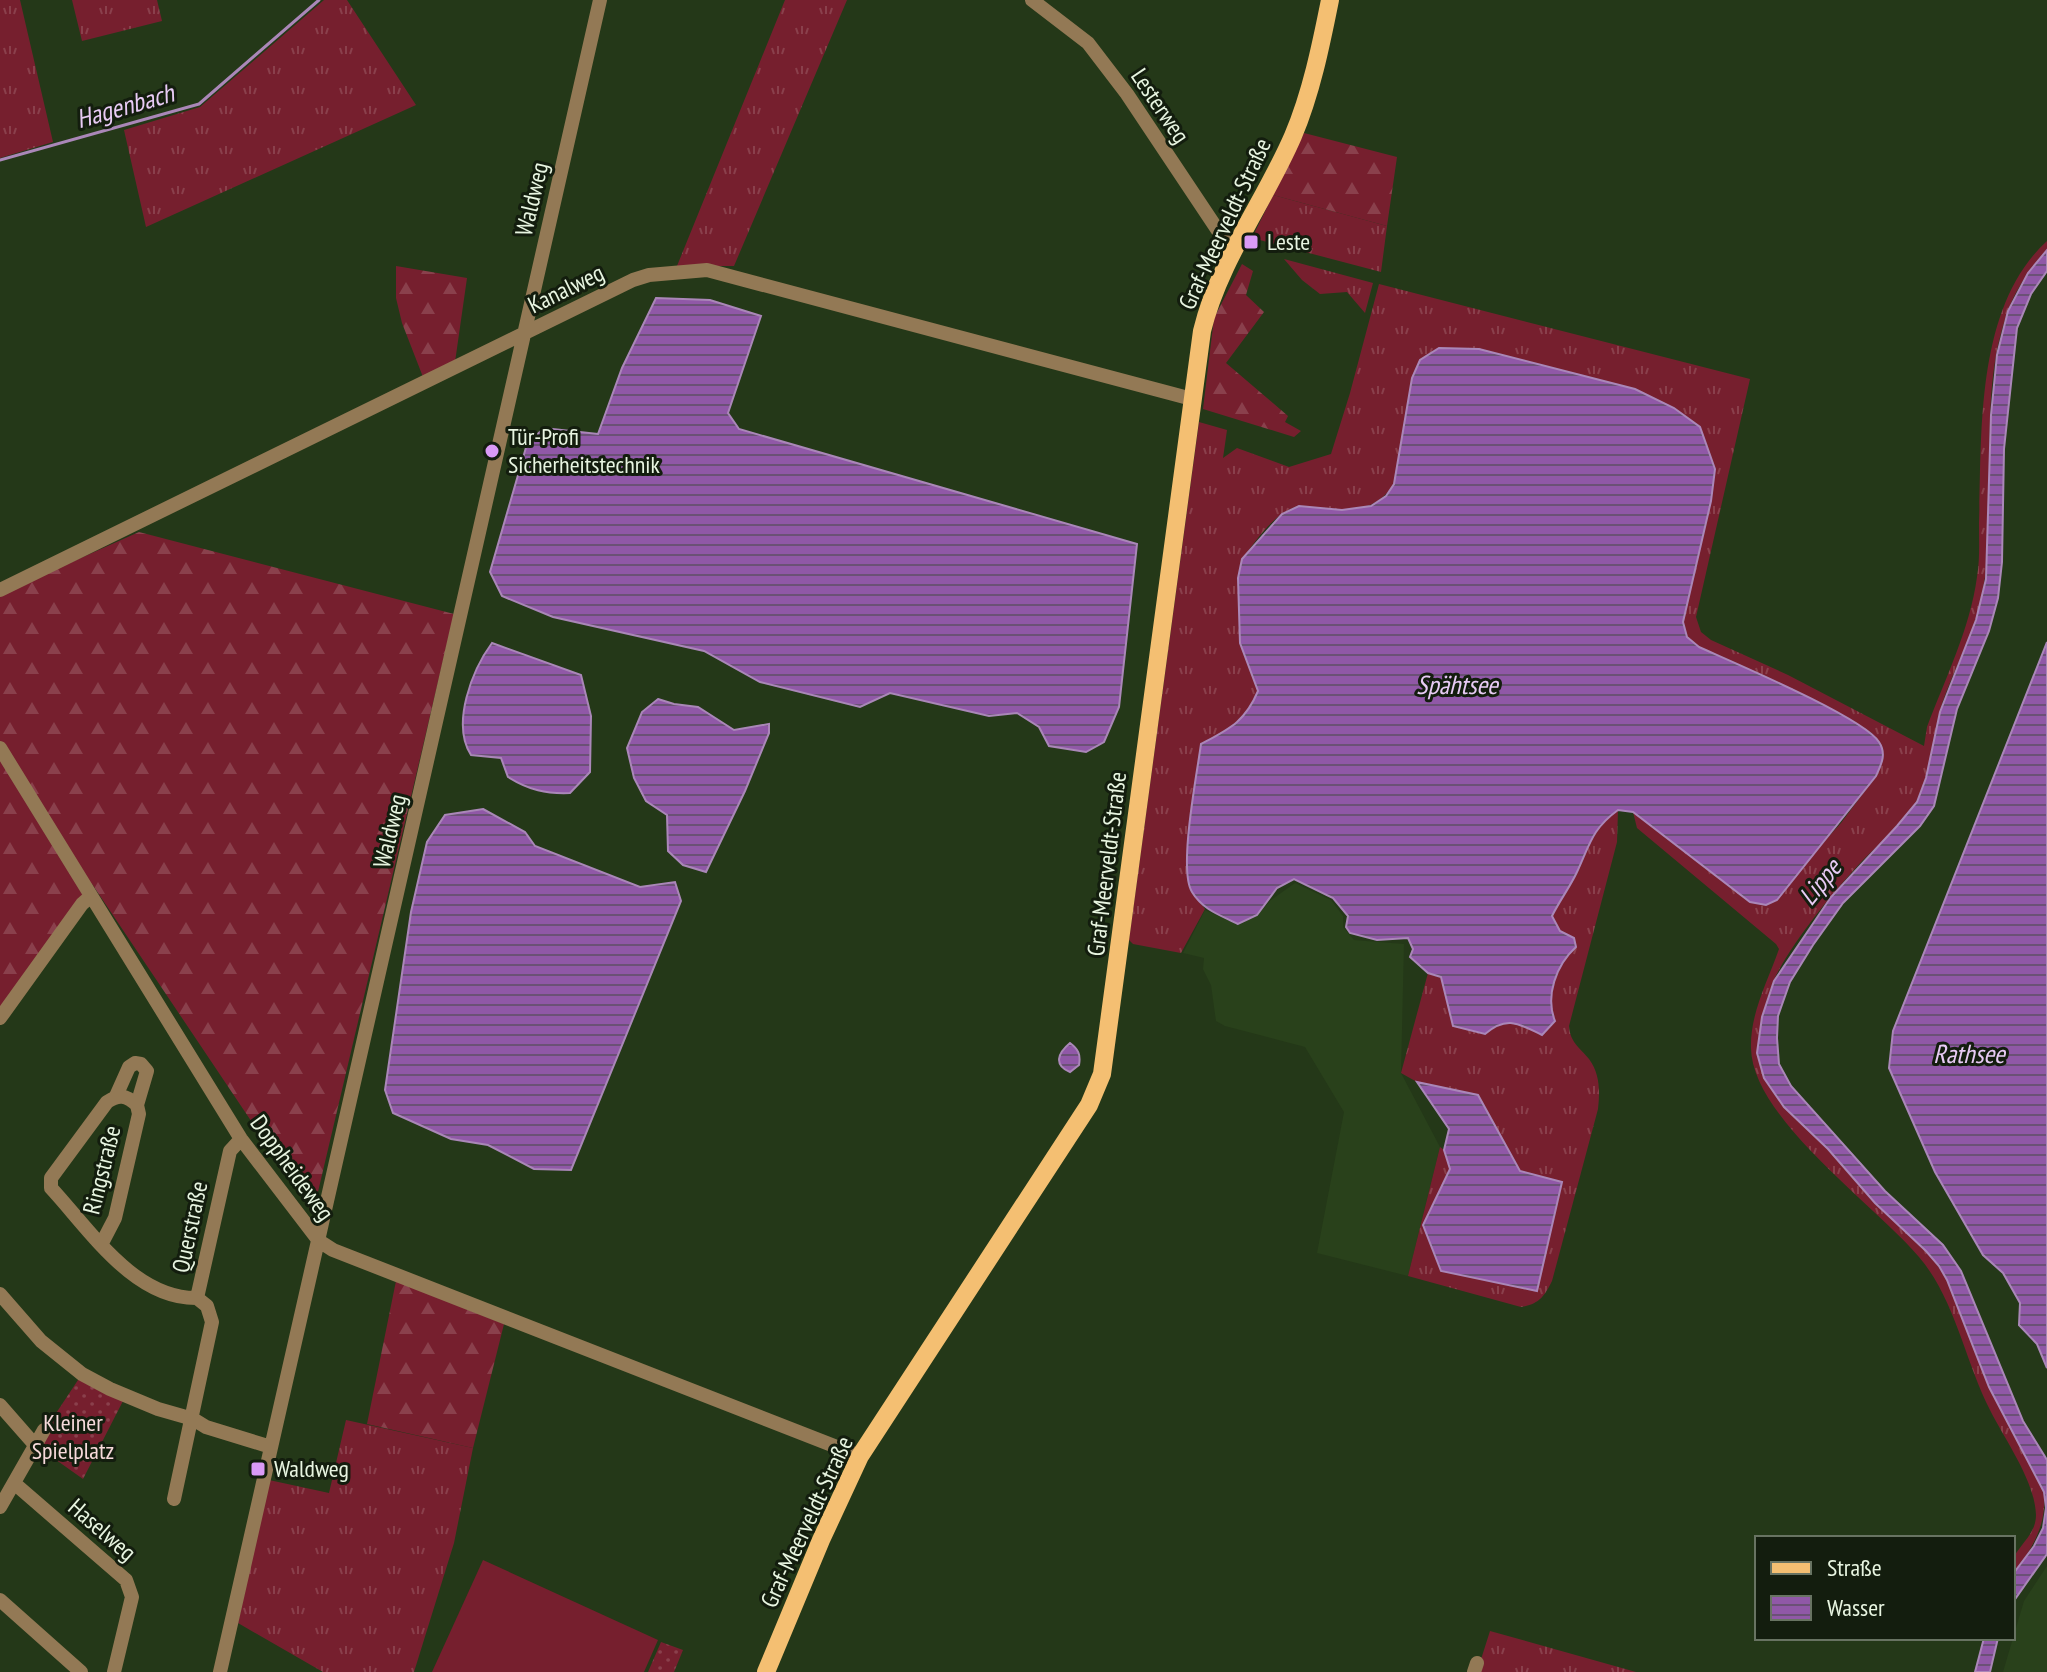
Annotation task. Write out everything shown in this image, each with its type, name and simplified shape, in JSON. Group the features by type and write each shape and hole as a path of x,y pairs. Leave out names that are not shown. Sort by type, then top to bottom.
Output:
{"main road":[{"name":"Graf-Meerveldt-Straße","path":"766,1672 860,1456 1089,1105 1102,1074 1192,399 1206,316 1293,135 1330,0"}],"street":[{"name":"Waldweg","path":"220,1672 600,0"},
{"name":"Lesterweg","path":"1032,0 1088,43 1127,94 1227,244 1236,249"},
{"name":"Kanalweg","path":"0,590 633,280 649,275 707,270 1192,399"},
{"name":"Doppheideweg","path":"0,748 241,1139 319,1241 333,1250 860,1456"},
{"path":"0,1018 82,904 91,896"},
{"name":"Ringstraße","path":"102,1243 115,1218 139,1114 137,1105 147,1071 141,1064 135,1063 129,1067 116,1096 107,1102 51,1178 51,1188 123,1268 141,1282 185,1298 197,1298"},
{"name":"Ringstraße","path":"116,1096 128,1097 137,1105"},
{"name":"Querstraße","path":"174,1499 212,1322 207,1306 197,1298 230,1151 241,1139"},
{"path":"0,1294 41,1341 82,1374 158,1409 271,1447"},
{"path":"0,1405 35,1445"},
{"path":"0,1507 44,1430"},
{"name":"Haselweg","path":"14,1483 126,1580 132,1597 114,1672"},
{"path":"0,1600 81,1672"}],"shaded area":[{"path":"1295,883 1331,900 1343,916 1343,927 1354,940 1404,944 1401,1073 1440,1147 1408,1276 1317,1253 1344,1112 1305,1047 1216,1021 1211,985 1203,969 1204,958 1183,953 1205,910 1239,925 1258,914"},
{"path":"2047,1566 2047,1672 2003,1672 2015,1640 2024,1601"}],"green space":[{"path":"0,0 20,0 53,142 0,158"},
{"path":"72,0 157,0 162,21 82,41"},
{"path":"324,0 347,0 416,105 146,227 124,130 200,107"},
{"path":"785,0 847,0 734,266 677,266"},
{"path":"1304,133 1397,157 1387,226 1273,195"},
{"path":"1273,195 1387,226 1381,272 1252,238"},
{"path":"2047,241 2047,250 2024,279 2011,303 1998,348 1992,386 1989,542 1985,580 1972,630 1939,714 1925,782 1905,818 1839,887 1790,951 1770,991 1757,1053 1849,1174 1919,1243 1947,1280 1989,1387 2044,1492 2041,1526 2015,1572 2015,1556 2035,1521 2034,1502 2025,1475 1981,1391 1942,1292 1919,1257 1793,1131 1771,1103 1757,1075 1751,1048 1753,1022 1779,949 1637,828 1633,812 1750,902 1766,905 1841,823 1876,776 1872,733 1805,696 1699,647 1687,637 1683,622 1711,501 1420,360 1412,378 1394,484 1387,493 1362,508 1296,507 1266,529 1242,559 1240,643 1258,691 1248,710 1235,724 1201,744 1190,890 1205,909 1181,953 1133,944 1129,940 1199,422 1227,430 1223,458 1237,448 1289,467 1331,454 1379,284 1750,379 1696,617 1701,632 1711,640 1788,675 1924,746 1927,727 1963,635 1974,596 1979,557 1981,450 1987,373 2006,300 2024,268"},
{"path":"1284,259 1373,283 1365,313 1347,292 1320,294 1302,280"},
{"path":"1242,264 1253,271 1246,295 1264,312 1226,363 1288,416 1285,422 1301,431 1294,437 1203,409 1214,318"},
{"path":"396,266 467,278 455,362 423,377 402,323 396,298"},
{"path":"139,532 454,614 313,1213 92,884 0,1008 0,594"},
{"path":"1618,810 1617,842 1569,1026 1573,1040 1595,1071 1599,1089 1598,1109 1552,1281 1540,1299 1521,1307 1408,1276 1440,1147 1444,1150 1450,1169 1423,1225 1562,1182 1520,1171 1478,1095 1417,1082 1401,1073 1428,973 1441,977 1497,1023 1515,1022 1542,1035 1555,1021 1551,999 1553,989 1574,938 1560,931 1552,917 1562,894 1576,876 1591,838 1602,821"},
{"path":"396,1281 504,1324 473,1448 367,1424"},
{"name":"Kleiner Spielplatz","path":"82,1374 123,1401 83,1479 35,1445"},
{"path":"346,1420 473,1448 454,1543 414,1672 323,1672 238,1623 269,1480 329,1493"},
{"path":"483,1560 658,1640 644,1672 432,1672"},
{"path":"1490,1631 1636,1672 1477,1672"},
{"path":"661,1642 683,1650 674,1672 648,1672"}],"water":[{"path":"2047,250 2047,271 2031,294 2017,328 2004,449 2002,562 1998,598 1989,631 1957,709 1934,806 1920,826 1843,903 1813,945 1790,982 1778,1016 1777,1038 1779,1064 1791,1086 1885,1191 1943,1245 1961,1271 2023,1421 2047,1460 2047,1554 2015,1599 2015,1571 2043,1528 2046,1508 2044,1492 1989,1387 1947,1280 1926,1251 1875,1203 1828,1149 1784,1107 1764,1078 1757,1053 1762,1017 1774,981 1831,897 1917,802 1926,778 1940,712 1976,620 1986,579 1991,415 1997,355 2008,311 2028,273"},
{"path":"656,298 710,300 761,316 728,413 739,429 1137,544 1119,707 1104,742 1086,752 1049,746 1039,727 1017,713 989,716 890,693 860,707 760,682 704,651 553,617 502,596 490,572 527,444 544,428 598,434 622,368"},
{"name":"Spähtsee","path":"1439,348 1479,349 1635,389 1674,408 1700,427 1715,469 1711,501 1683,622 1687,637 1699,647 1849,719 1868,731 1883,751 1876,776 1777,900 1766,905 1750,902 1633,812 1618,810 1609,817 1593,838 1552,916 1560,931 1574,938 1576,947 1554,981 1551,1001 1555,1021 1542,1035 1513,1023 1500,1025 1485,1034 1453,1026 1441,977 1428,973 1410,957 1413,949 1408,938 1377,940 1350,933 1346,927 1348,916 1333,898 1294,879 1277,888 1257,915 1238,924 1201,903 1188,881 1188,843 1201,744 1235,724 1248,710 1258,691 1240,643 1238,578 1242,559 1282,514 1299,506 1342,510 1371,506 1386,496 1394,484 1412,378 1420,360"},
{"name":"Rathsee","path":"2047,642 2047,1368 2037,1344 2019,1325 2020,1303 2003,1273 1983,1255 1935,1172 1889,1068 1893,1031"},
{"path":"492,643 581,675 591,716 590,772 570,793 545,792 523,785 508,777 501,758 471,755 463,728 466,698 477,668"},
{"path":"658,699 698,707 734,730 769,724 769,733 745,791 706,872 683,865 668,851 667,815 646,801 634,778 627,748 642,712"},
{"path":"483,809 525,832 535,846 640,887 675,882 681,901 571,1170 534,1169 488,1145 451,1139 393,1113 385,1090 411,912 427,842 445,815"},
{"path":"1070,1043 1080,1058 1079,1065 1070,1072 1061,1066 1059,1059"},
{"path":"1417,1082 1478,1095 1520,1171 1562,1182 1537,1291 1441,1271 1423,1225 1450,1169 1444,1150 1449,1129"},
{"path":"1983,1640 1998,1640 1990,1672 1975,1672"}],"waterway":[{"name":"Hagenbach","path":"0,160 199,104 319,0"}],"place":[{"name":"Leste","path":"1251,242"},
{"name":"Tür-Profi Sicherheitstechnik","path":"492,451"},
{"name":"Waldweg","path":"258,1469"}],"water label":[{"name":"Lippe","path":"1820,882"}]}
